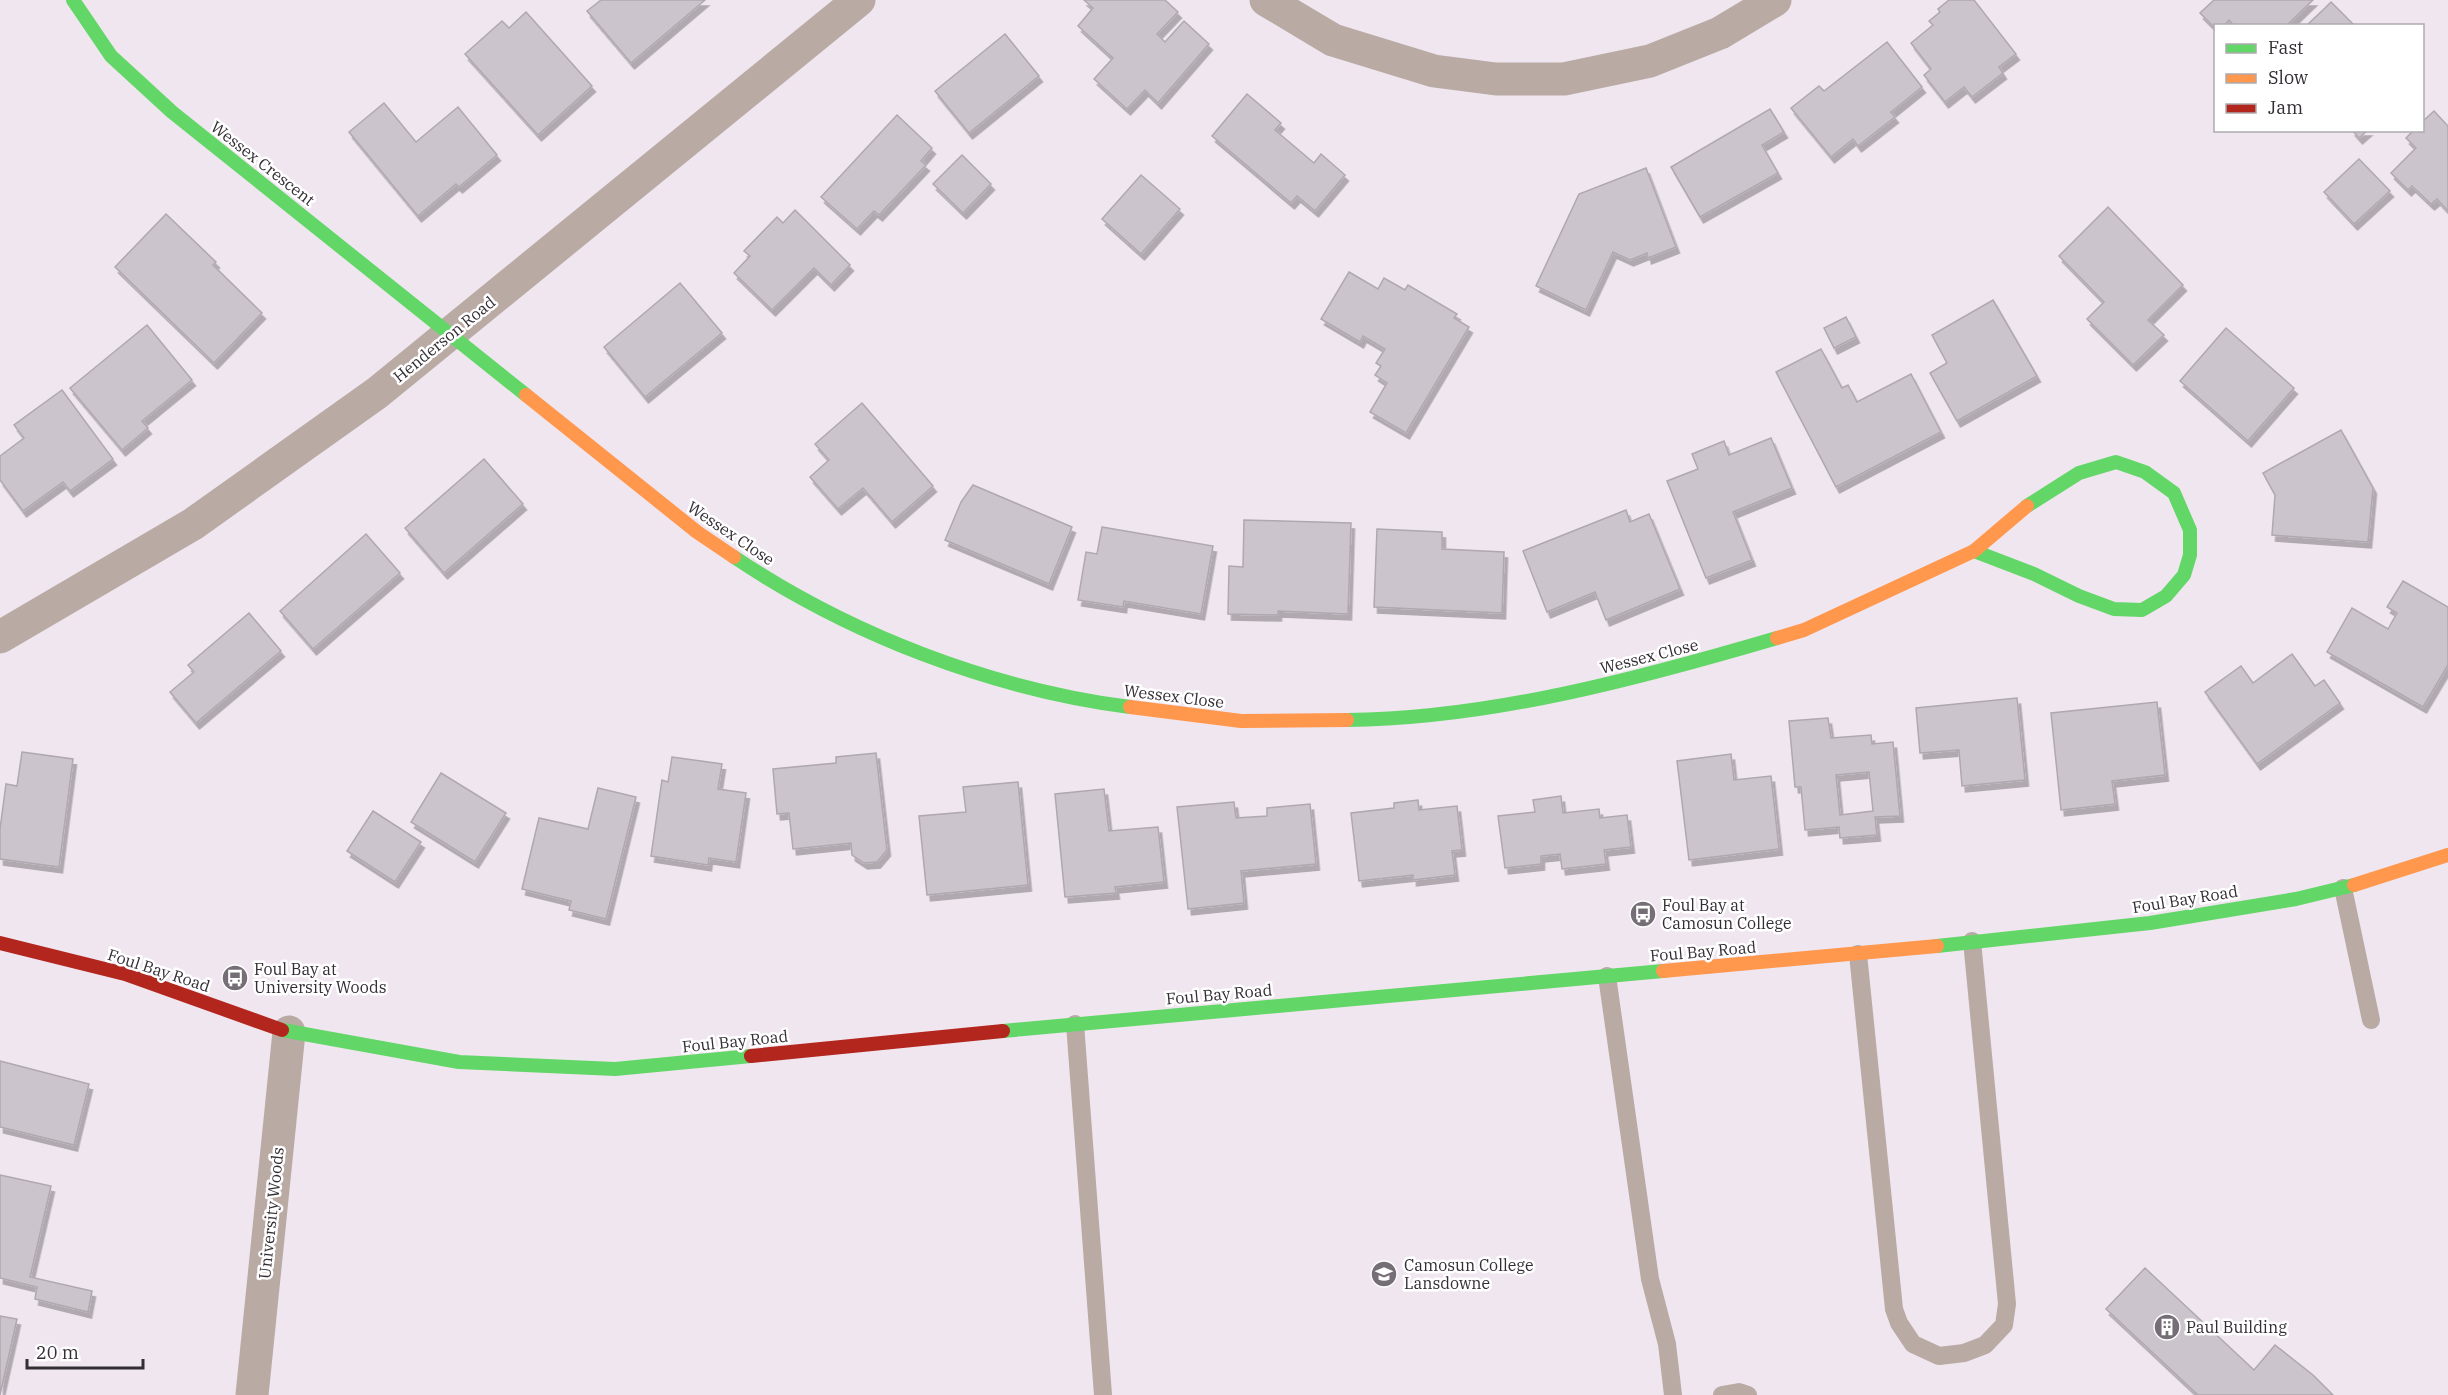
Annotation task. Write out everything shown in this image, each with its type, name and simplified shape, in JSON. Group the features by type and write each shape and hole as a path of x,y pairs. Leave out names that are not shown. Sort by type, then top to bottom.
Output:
{"street":[{"name":"Wessex Crescent","path":"73,0 111,56 172,112 451,334"},
{"name":"Henderson Road","path":"0,637 193,524 378,393 859,0"},
{"path":"1266,0 1333,40 1434,71 1496,79 1564,79 1650,61 1720,33 1775,0"},
{"name":"Wessex Close","path":"451,334 697,532 766,577 826,612 911,650 1010,682 1083,701 1241,721 1396,720 1510,703 1651,675 1804,630 1974,551 2029,504 2079,473 2116,462 2145,472 2174,493 2190,530 2190,555 2184,575 2166,596 2142,610 2114,609 1974,551"},
{"name":"Foul Bay Road","path":"0,943 125,974 289,1032 459,1062 615,1070 1076,1024 1858,954 2150,923 2296,899 2343,888 2448,855"},
{"name":"University Woods","path":"252,1395 289,1032"}],"lane":[{"path":"2343,888 2371,1020"},
{"path":"1858,954 1894,1309 1899,1323 1913,1344 1939,1356 1964,1353 1985,1345 2004,1325 2007,1304 1972,941"},
{"path":"1607,976 1650,1280 1667,1344 1673,1395"},
{"path":"1076,1024 1103,1395"},
{"path":"1722,1395 1740,1392 1748,1395"}],"building":[{"path":"601,0 705,0 631,63 587,11"},
{"path":"1084,0 1165,0 1178,12 1157,34 1165,42 1184,21 1209,44 1158,103 1145,90 1127,109 1094,79 1113,58 1078,26 1093,8"},
{"path":"1949,0 1974,0 2016,54 1999,67 2003,73 1972,97 1964,87 1945,102 1924,75 1931,69 1911,43 1933,25 1929,21"},
{"path":"2214,0 2313,0 2288,24 2232,24 2229,20 2226,24 2214,24 2214,27 2200,13"},
{"path":"2331,2 2353,24 2308,24"},
{"path":"526,12 592,86 538,135 465,54 502,21 509,28"},
{"path":"1005,34 1039,76 969,133 935,91"},
{"path":"1887,42 1922,87 1891,112 1895,117 1858,146 1853,139 1831,157 1791,108 1819,86 1824,91"},
{"path":"1247,94 1281,123 1275,130 1314,163 1321,154 1345,175 1315,211 1297,196 1291,203 1212,136"},
{"path":"384,103 416,142 458,107 497,155 459,187 456,184 418,216 349,132"},
{"path":"1770,109 1784,132 1762,145 1778,173 1700,217 1671,167"},
{"path":"2434,111 2448,126 2448,211 2437,199 2431,204 2412,186 2408,190 2391,173 2416,148 2406,138 2412,132 2424,132 2424,120"},
{"path":"897,115 932,148 921,161 926,165 879,215 874,211 857,229 821,197"},
{"path":"2354,132 2366,132 2359,138"},
{"path":"962,155 991,184 963,213 933,184"},
{"path":"2359,159 2390,191 2354,224 2324,192"},
{"path":"1646,168 1676,247 1648,258 1647,253 1630,260 1613,252 1586,310 1536,286 1579,194"},
{"path":"1141,175 1180,209 1141,254 1102,219"},
{"path":"2108,207 2183,285 2148,320 2164,335 2133,365 2087,319 2104,302 2059,256"},
{"path":"795,210 850,265 831,285 814,268 772,310 734,273 750,256 744,251 777,217 783,223"},
{"path":"166,214 216,262 213,265 262,313 214,363 115,267"},
{"path":"1349,272 1378,289 1384,278 1405,290 1408,285 1457,314 1454,318 1469,327 1406,433 1370,412 1387,383 1375,375 1381,366 1376,363 1385,349 1363,336 1360,342 1321,319"},
{"path":"680,283 722,333 645,397 604,347"},
{"path":"1993,300 2037,376 1957,421 1930,373 1947,363 1932,335"},
{"path":"1846,317 1856,337 1834,348 1824,328"},
{"path":"147,325 192,380 142,421 148,428 122,450 70,388"},
{"path":"2226,328 2294,388 2248,441 2180,381"},
{"path":"1821,349 1842,388 1848,385 1857,402 1911,374 1941,432 1836,487 1776,372"},
{"path":"62,390 113,459 70,491 63,482 23,511 0,480 0,456 24,438 14,425"},
{"path":"862,403 933,486 892,522 863,488 838,509 810,477 829,460 815,444"},
{"path":"2341,430 2373,488 2368,542 2272,535 2275,495 2263,473"},
{"path":"1771,438 1792,488 1733,512 1752,560 1706,578 1667,481 1698,469 1692,454 1724,441 1729,455"},
{"path":"484,459 523,504 444,573 405,528"},
{"path":"973,485 1072,527 1049,584 945,540 961,502"},
{"path":"1626,510 1630,522 1649,514 1680,589 1606,620 1595,592 1547,612 1523,551"},
{"path":"1244,520 1351,523 1348,614 1278,611 1278,615 1228,614 1229,566 1243,567"},
{"path":"1102,527 1213,546 1201,614 1124,601 1123,607 1078,600 1086,552 1097,554"},
{"path":"1377,529 1442,532 1442,549 1504,552 1502,613 1374,607"},
{"path":"366,534 400,573 313,649 280,611"},
{"path":"2403,581 2448,607 2448,665 2423,707 2327,652 2352,608 2388,629 2397,613 2387,607"},
{"path":"249,613 281,651 196,723 170,692 194,672 188,665"},
{"path":"2292,654 2315,686 2324,680 2340,703 2257,764 2205,692 2241,666 2253,683"},
{"path":"2017,698 2025,780 1962,786 1959,750 1920,753 1916,708"},
{"path":"2157,702 2165,775 2112,781 2115,804 2061,810 2051,713"},
{"path":"1828,718 1831,738 1871,735 1872,744 1893,742 1900,816 1875,817 1877,835 1840,838 1839,827 1805,830 1801,787 1795,787 1789,721","holes":["1869,772 1873,811 1840,815 1836,775"]},
{"path":"22,752 73,759 59,867 0,859 0,829 6,784 17,786"},
{"path":"876,753 887,850 877,862 864,863 852,855 851,843 793,849 789,813 777,814 773,769 836,763 836,757"},
{"path":"1731,754 1734,780 1771,776 1779,849 1689,860 1677,761"},
{"path":"672,757 722,764 718,789 746,793 736,862 709,858 708,865 651,856 662,780 668,782"},
{"path":"441,773 506,813 475,862 411,822"},
{"path":"1018,782 1028,885 927,895 919,816 966,812 963,787"},
{"path":"598,788 636,797 606,919 569,910 571,901 522,889 539,818 588,829"},
{"path":"1104,789 1109,831 1158,827 1164,882 1115,887 1116,893 1065,897 1055,794"},
{"path":"1561,796 1563,813 1599,809 1600,818 1627,815 1631,847 1604,850 1606,864 1562,869 1560,854 1541,856 1541,864 1505,868 1498,816 1535,812 1533,800"},
{"path":"1418,800 1419,810 1457,806 1462,850 1452,851 1455,875 1413,880 1413,875 1359,881 1351,813 1394,808 1394,803"},
{"path":"1234,802 1236,818 1267,816 1267,808 1310,804 1316,864 1241,871 1244,903 1188,909 1177,807"},
{"path":"373,811 421,842 395,882 347,851"},
{"path":"0,1061 89,1084 74,1145 0,1127"},
{"path":"0,1175 51,1186 30,1277 92,1291 88,1312 35,1299 37,1287 0,1278"},
{"name":"Paul Building","path":"2145,1268 2254,1370 2275,1345 2313,1375 2333,1395 2198,1395 2106,1309"},
{"path":"0,1316 17,1319 0,1395"}],"traffic: fast":[{"path":"73,0 111,56 172,112 526,395"},
{"path":"1974,551 2114,609 2142,610 2166,596 2184,575 2190,555 2190,530 2174,493 2145,472 2116,462 2079,473 2027,506"},
{"path":"734,557 826,611 924,654 1026,687 1078,699 1130,707"},
{"path":"1347,720 1401,718 1455,712 1564,694 1672,668 1777,638"},
{"path":"1937,946 2150,923 2296,899 2354,885"},
{"path":"1003,1031 1663,971"},
{"path":"282,1030 459,1062 615,1069 751,1056"}],"traffic: slow":[{"path":"526,395 697,532 734,557"},
{"path":"1777,638 1804,630 1974,551 2027,506"},
{"path":"1130,707 1241,721 1347,720"},
{"path":"2354,885 2448,855"},
{"path":"1663,971 1937,946"}],"traffic: jam":[{"path":"0,943 125,974 282,1030"},
{"path":"751,1056 1003,1031"}],"place":[{"name":"Foul Bay at Camosun College","path":"1643,914"},
{"name":"Foul Bay at University Woods","path":"235,978"},
{"name":"Camosun College Lansdowne","path":"1384,1274"},
{"name":"Paul Building","path":"2167,1327"}]}
